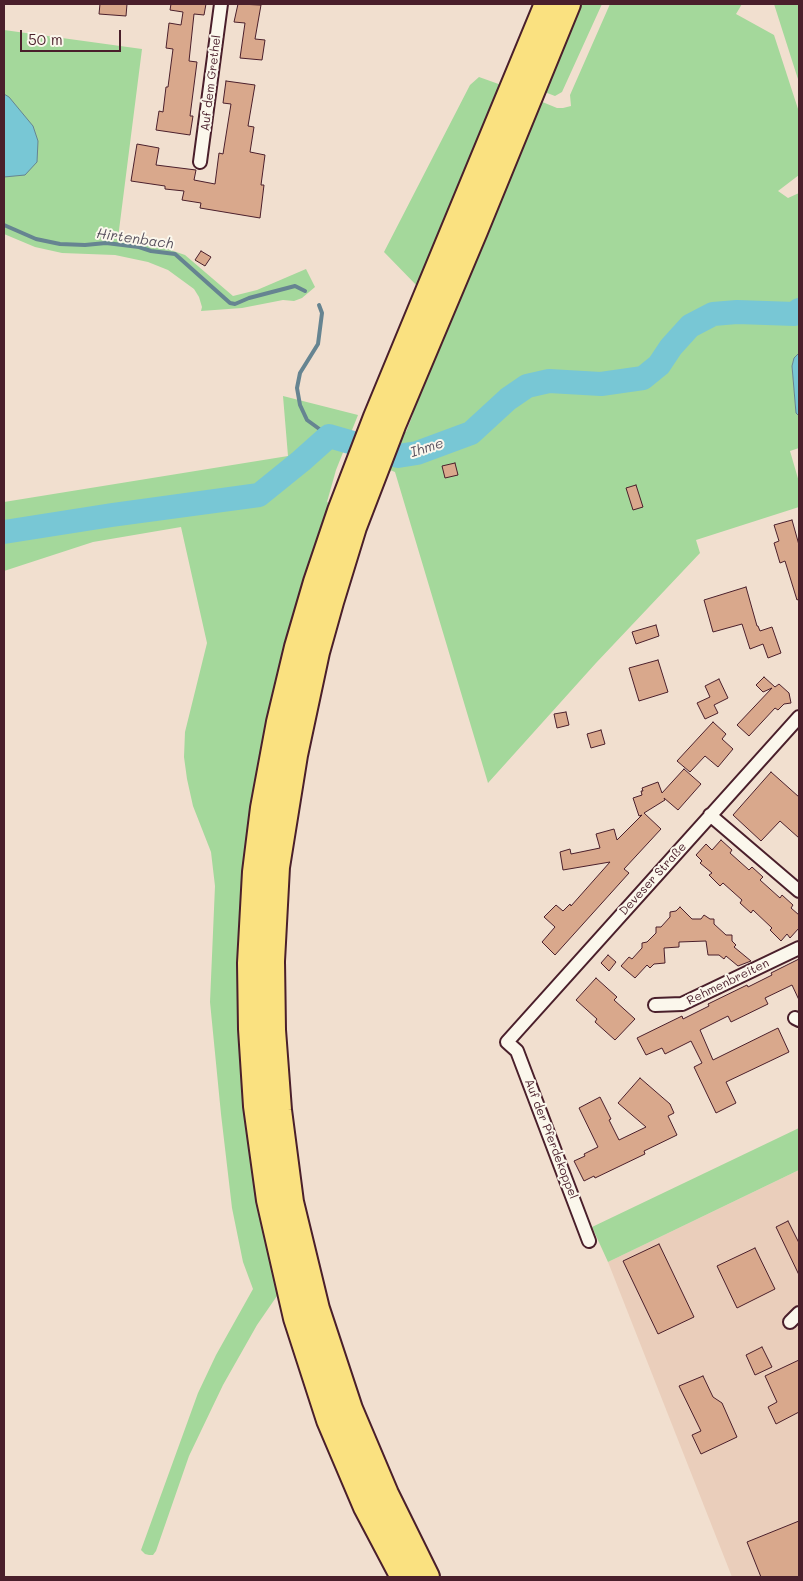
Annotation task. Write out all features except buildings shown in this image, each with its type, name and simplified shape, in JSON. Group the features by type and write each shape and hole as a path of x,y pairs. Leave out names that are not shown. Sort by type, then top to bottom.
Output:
{"highway":[{"path":"403,1577 366,1507 329,1420 296,1318 269,1200 256,1106 251,1029 250,963 255,872 263,808 274,747 297,647 316,582 364,474 547,4"},
{"path":"385,420 472,240 568,4"},
{"path":"364,474 354,527 317,652 295,755 278,867 272,961 273,1030 279,1110 291,1202 317,1309 350,1409 386,1494 428,1577"}],"street":[{"name":"Auf dem Grethel","path":"200,162 221,4"},
{"name":"Deveser Straße","path":"507,1042 799,717"},
{"path":"710,815 799,891"},
{"name":"Rehmenbreiten","path":"655,1005 682,1004 799,948"},
{"name":"Auf der Pferdekoppel","path":"507,1042 517,1051 589,1241"},
{"path":"790,1322 799,1313"}],"shaded area":[{"path":"799,1170 799,1577 732,1577 608,1262"}],"green space":[{"path":"576,4 602,4 562,92 555,96 542,91"},
{"path":"610,4 742,4 736,14 774,35 799,112 799,175 778,191 788,198 799,193 799,353 794,358 792,366 796,413 799,416 799,448 790,451 799,482 799,507 696,540 700,553 596,663 488,783 395,472 390,470 404,432 406,432 412,417 415,406 412,405 540,101 557,108 571,106 570,95"},
{"path":"774,4 799,4 799,82 796,73"},
{"path":"4,30 142,49 118,238 153,244 185,255 233,296 257,290 306,269 315,287 302,298 294,301 283,300 242,308 201,311 202,307 199,297 194,289 168,270 148,262 115,255 62,253 35,247 4,234"},
{"path":"479,77 507,87 421,290 384,252 470,85"},
{"path":"283,396 358,415 336,470 327,502 334,505 274,702 279,1293 257,1325 223,1385 189,1456 156,1551 153,1555 149,1555 141,1550 198,1393 216,1355 253,1289 243,1262 232,1208 210,1002 215,886 211,852 193,806 184,757 185,732 207,643 181,527 93,542 4,571 4,502 288,456"},
{"path":"799,1128 799,1170 608,1262 592,1227"}],"water":[{"path":"4,94 9,97 33,126 38,141 37,162 25,175 4,177"},
{"path":"799,353 799,416 796,413 792,366 794,358"}],"waterway":[{"name":"Hirtenbach","path":"4,225 36,239 60,244 85,245 106,243 175,254 230,303 235,304 249,298 295,286 305,291"},
{"name":"Hirtenbach","path":"319,305 322,313 318,344 300,373 297,388 300,405 307,420 329,436"},
{"name":"Ihme","path":"4,532 259,495 329,436 398,456 417,453 471,433 508,399 527,386 549,381 601,384 643,378 659,365 671,347 690,326 713,314 737,312 795,314 799,310"}]}
